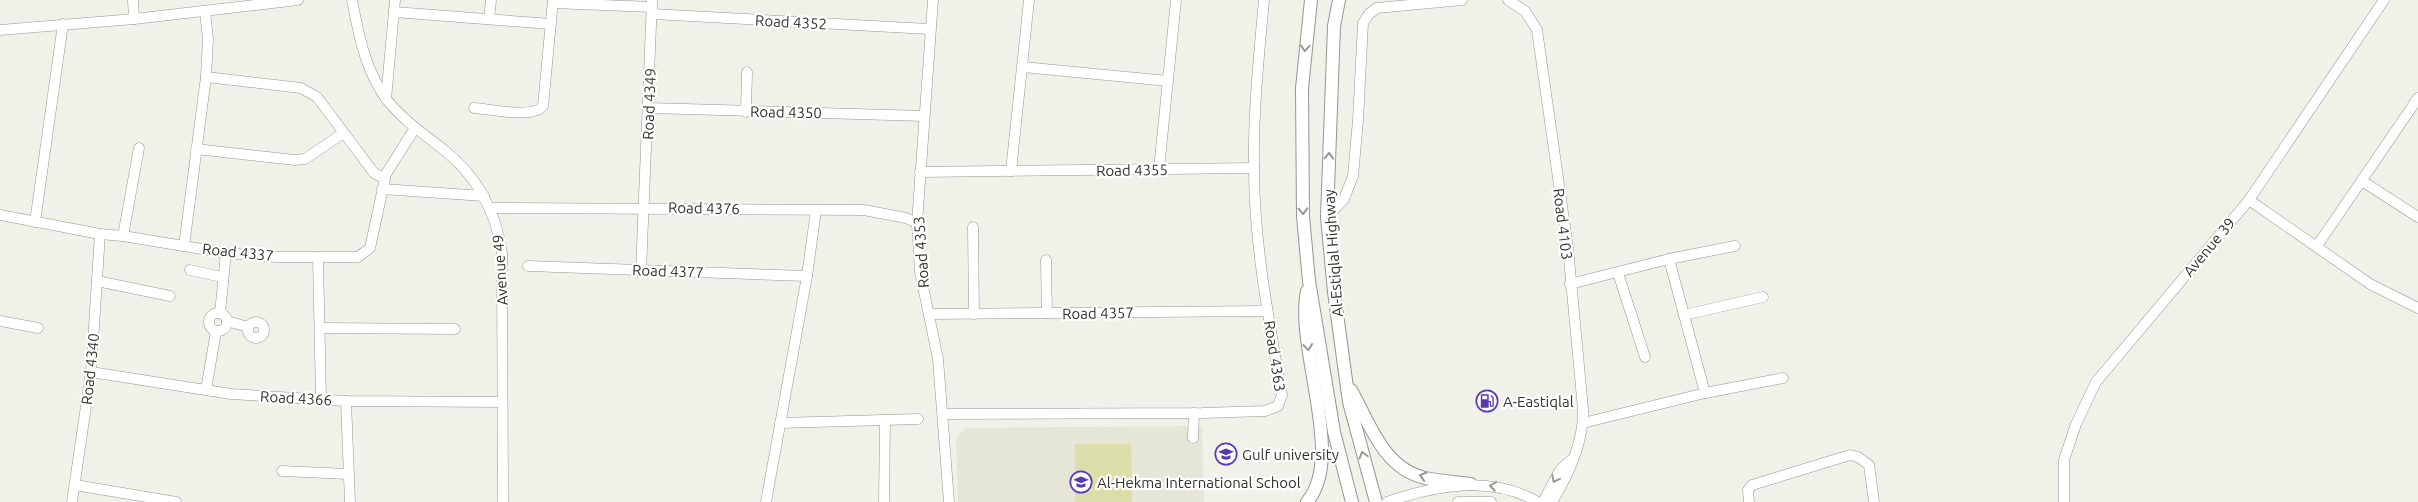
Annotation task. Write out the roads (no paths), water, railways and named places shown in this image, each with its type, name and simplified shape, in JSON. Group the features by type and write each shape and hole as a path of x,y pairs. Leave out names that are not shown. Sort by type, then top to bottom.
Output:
{"main road":[{"name":"Al-Estiqlal Highway","path":"1311,0 1302,88 1303,216 1309,281 1334,432 1352,502"},
{"name":"Al-Estiqlal Highway","path":"1339,0 1334,26 1327,217 1344,377 1355,427 1376,502"},
{"path":"1307,502 1315,490 1320,476 1322,450 1305,312 1309,281"},
{"path":"1344,377 1369,428 1390,457 1406,469 1424,478 1471,484"}],"street":[{"path":"133,0 134,19"},
{"path":"0,30 134,19 298,0"},
{"name":"Avenue 49","path":"352,0 368,68 386,99 415,128 460,164 484,196 498,230 502,254 503,502"},
{"path":"386,99 395,0"},
{"path":"489,19 491,0"},
{"name":"Road 4353","path":"933,0 929,29 917,223 920,272 936,344 944,414 949,502"},
{"path":"1011,171 1029,0"},
{"path":"1159,169 1176,0"},
{"name":"Road 4363","path":"944,414 1194,413 1265,411 1278,406 1282,395 1267,311 1260,256 1254,168 1259,56 1264,0"},
{"path":"1327,217 1344,199 1351,184 1356,146 1363,23 1369,14 1377,8 1462,0"},
{"name":"Road 4103","path":"1508,0 1525,11 1537,30 1568,248 1583,423 1568,476 1552,502"},
{"path":"1524,0 1525,11"},
{"name":"Avenue 39","path":"2064,502 2064,460 2076,424 2096,382 2249,200 2384,0"},
{"path":"474,108 530,114 539,110 544,102 553,1"},
{"name":"Road 4352","path":"553,1 929,29"},
{"name":"Road 4349","path":"642,271 652,7"},
{"path":"184,246 206,78 208,39 205,11"},
{"path":"394,12 551,24"},
{"path":"35,222 63,24"},
{"path":"1023,67 1168,81"},
{"path":"746,112 747,72"},
{"path":"206,78 305,89 317,97 342,134 383,183 484,196"},
{"path":"2317,246 2418,98"},
{"name":"Road 4350","path":"649,108 924,116"},
{"name":"Road 4337","path":"0,215 100,234 123,236 226,254 358,257 370,248 383,183 415,128"},
{"path":"196,149 296,160 305,159 342,134"},
{"path":"123,236 138,148"},
{"name":"Road 4355","path":"920,172 1254,168"},
{"path":"2362,181 2418,217"},
{"path":"2249,200 2370,284 2418,308"},
{"name":"Road 4376","path":"490,208 645,207 864,210 906,218 917,223"},
{"path":"766,502 808,276 816,210"},
{"path":"973,227 974,314"},
{"name":"Road 4340","path":"72,502 91,372 100,234"},
{"path":"1570,284 1669,259 1735,246"},
{"path":"216,331 225,326 222,277 226,254"},
{"path":"318,257 320,399"},
{"path":"1669,259 1705,393"},
{"path":"1046,260 1048,313"},
{"name":"Road 4377","path":"528,266 808,276"},
{"path":"190,270 222,277"},
{"path":"1618,272 1645,356"},
{"path":"97,281 170,296"},
{"path":"1684,315 1763,297"},
{"name":"Road 4357","path":"929,314 1267,311"},
{"path":"216,331 211,328 211,318 223,317 248,327"},
{"path":"0,321 38,328"},
{"path":"320,328 455,329"},
{"path":"206,390 216,331"},
{"name":"Road 4366","path":"91,372 231,394 346,401 502,402"},
{"path":"1583,423 1705,393 1783,378"},
{"path":"346,401 350,502"},
{"path":"1193,438 1194,413"},
{"path":"780,423 918,419"},
{"path":"884,502 885,420"},
{"path":"1749,502 1748,489 1752,485 1850,455 1858,456 1869,465 1874,502"},
{"name":"Road 4103","path":"1545,502 1545,498 1560,470 1571,460"},
{"path":"282,471 348,474"},
{"path":"1387,502 1438,488 1471,484 1493,485 1511,490 1538,502"},
{"path":"75,485 176,502"},
{"path":"1458,502 1491,502"}],"place":[{"name":"A-Eastiqlal","path":"1487,401"},
{"name":"Gulf university","path":"1226,454"},
{"name":"Al-Hekma International School","path":"1081,482"}]}
